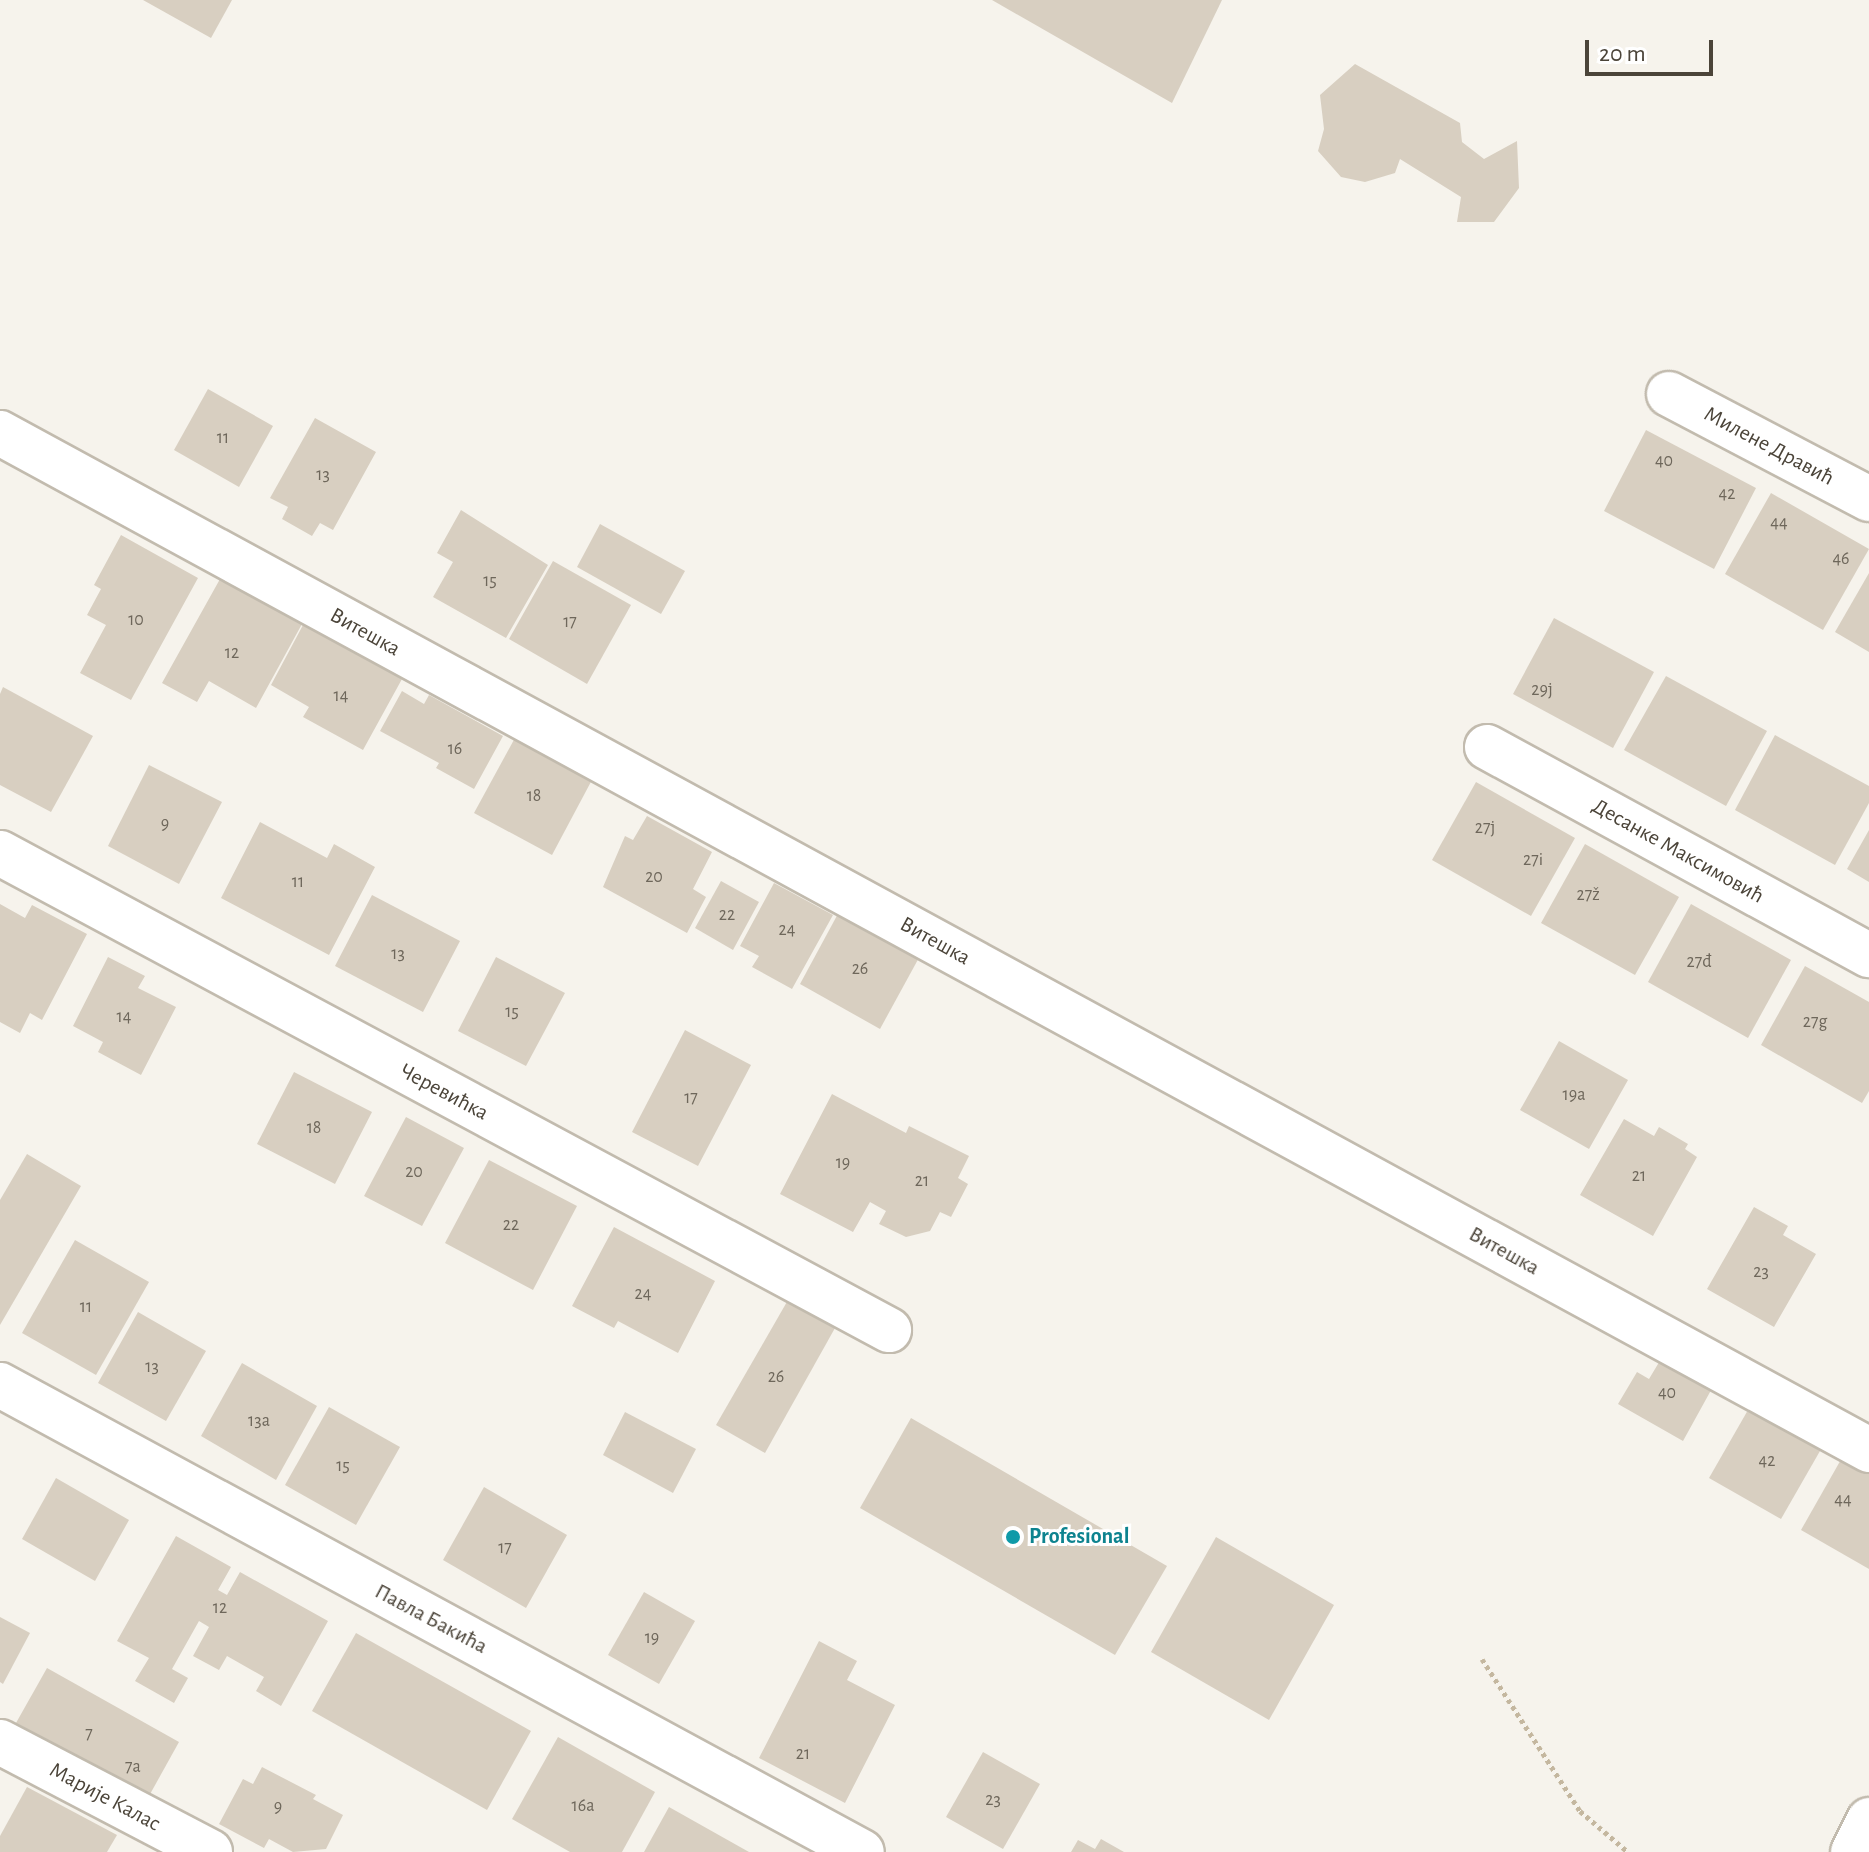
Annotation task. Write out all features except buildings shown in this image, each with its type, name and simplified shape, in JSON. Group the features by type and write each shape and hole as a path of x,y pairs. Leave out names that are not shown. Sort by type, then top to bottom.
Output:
{"street":[{"name":"Милене Дравић","path":"1669,394 1869,499"},
{"name":"Витешка","path":"0,433 1869,1450"},
{"name":"Десанке Максимовић","path":"1487,747 1869,955"},
{"name":"Черевићка","path":"0,853 889,1330"},
{"name":"Павла Бакића","path":"0,1385 862,1852"},
{"name":"Марије Калас","path":"0,1742 210,1852"},
{"path":"1853,1852 1869,1820"}],"path":[{"path":"1482,1659 1580,1811 1628,1852"}],"place":[{"name":"Profesional","path":"1013,1537"}]}
